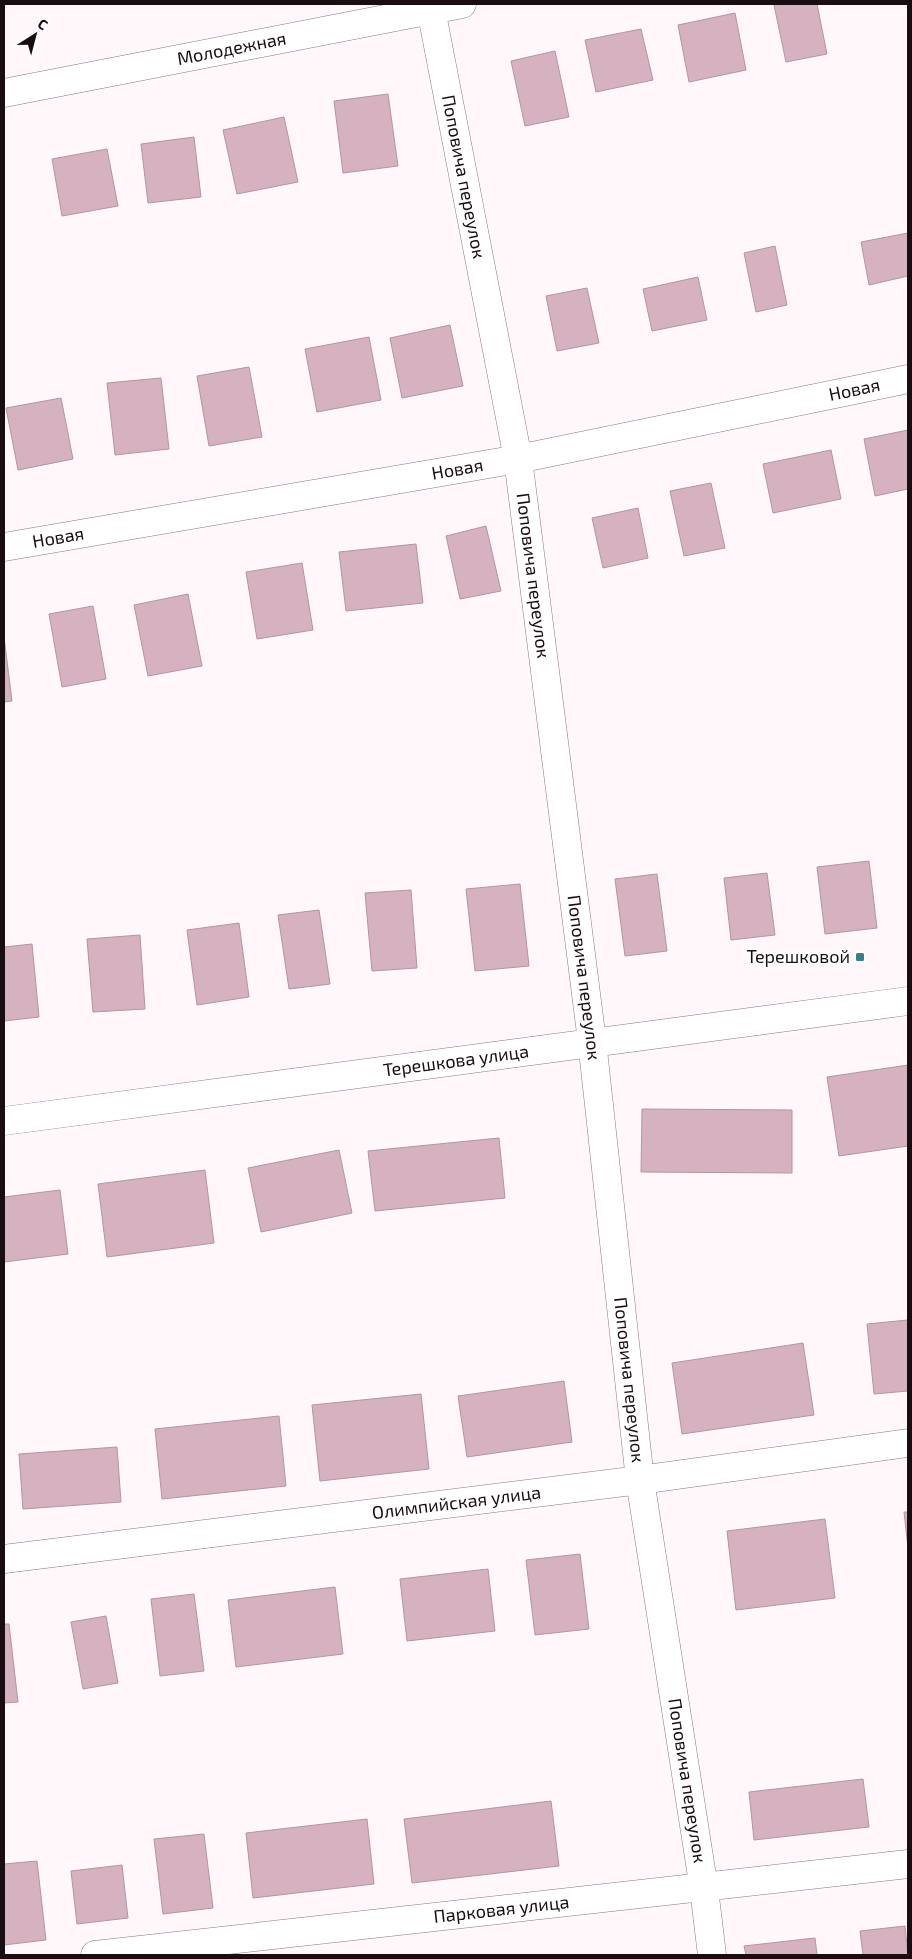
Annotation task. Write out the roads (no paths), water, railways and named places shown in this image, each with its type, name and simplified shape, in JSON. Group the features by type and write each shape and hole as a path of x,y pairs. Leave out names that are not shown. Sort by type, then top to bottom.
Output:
{"street":[{"name":"Молодежная","path":"4,93 431,7 462,4"},
{"name":"Поповича переулок","path":"431,7 518,459 592,1041 640,1480 704,1889 712,1955"},
{"name":"Новая","path":"4,547 518,459 908,379"},
{"name":"Терешкова улица","path":"4,1121 592,1041 908,1001"},
{"name":"Олимпийская улица","path":"4,1559 640,1480 908,1443"},
{"name":"Парковая улица","path":"95,1955 704,1889 908,1864"}],"place":[{"name":"Терешковой","path":"860,957"}]}
